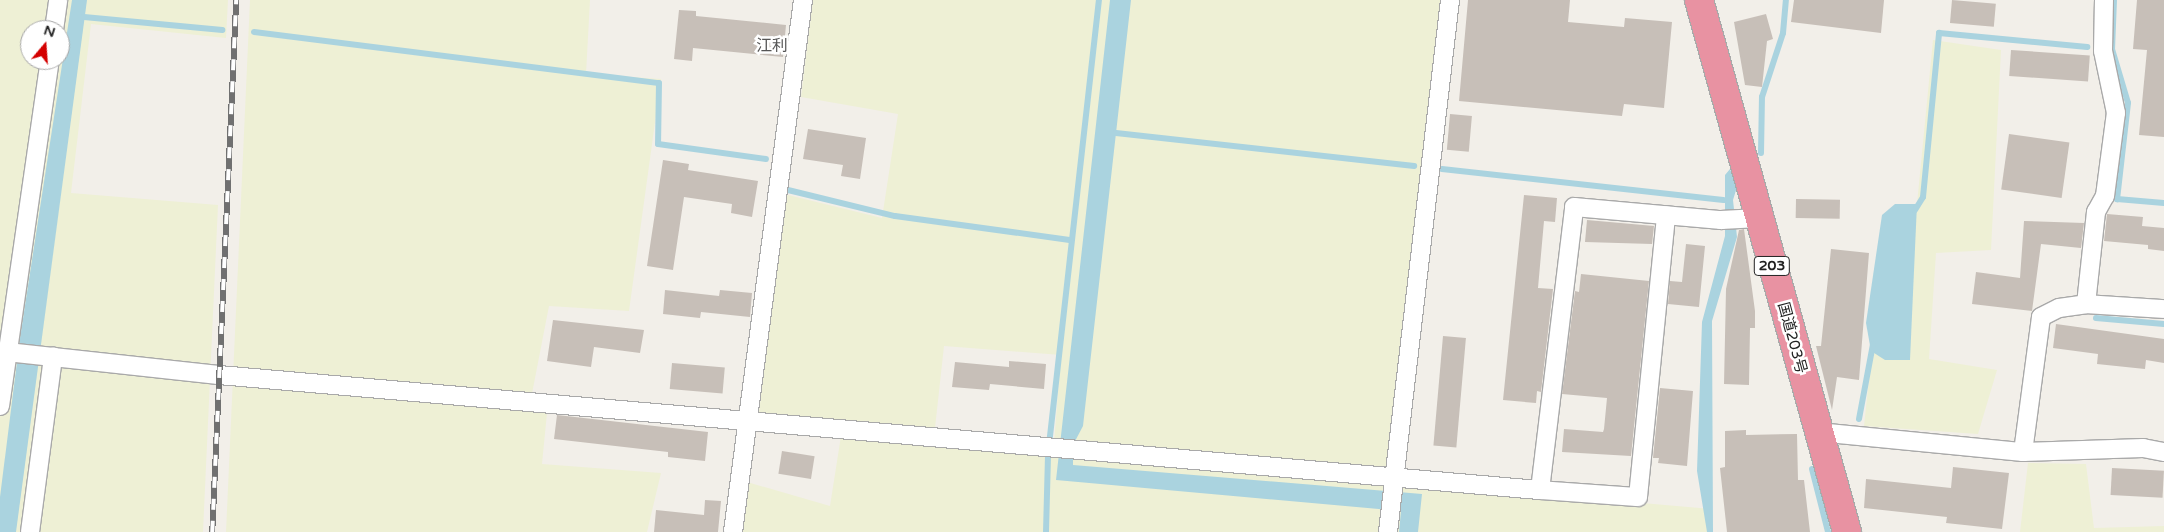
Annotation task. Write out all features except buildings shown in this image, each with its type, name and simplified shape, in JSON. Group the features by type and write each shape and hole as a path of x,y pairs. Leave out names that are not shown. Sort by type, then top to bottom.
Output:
{"highway":[{"name":"国道203号","path":"1699,0 1751,220 1818,432 1846,532"}],"street":[{"path":"55,20 58,0"},
{"path":"733,532 803,0"},
{"path":"1389,526 1450,0"},
{"path":"2086,304 2096,212 2105,196 2116,113 2102,51 2104,0"},
{"path":"0,406 49,70"},
{"path":"1540,490 1574,207 1721,220 1751,220"},
{"path":"7,352 218,375 1638,497 1666,215"},
{"path":"2023,452 2041,317 2059,308 2086,304 2164,309"},
{"path":"30,532 53,357"},
{"path":"1818,432 2023,452 2143,448 2164,452"}],"green space":[{"path":"0,0 228,0 226,38 91,24 71,193 218,205 203,532 0,532"},
{"path":"250,0 590,0 586,74 661,79 629,311 549,306 529,409 547,413 542,464 661,473 647,532 226,532"},
{"path":"813,0 1443,0 1400,482 1711,509 1712,532 740,532 747,482 830,506 843,423 759,413 784,194 882,218 898,114 801,97","holes":["944,346 1061,355 1054,443 935,428"]},
{"path":"1933,40 2001,50 1991,250 1936,253 1929,359 1997,370 1978,434 1864,426 1873,342 1917,204"},
{"path":"2028,463 2086,464 2094,528 2164,526 2164,532 2020,532"}],"water":[{"path":"72,0 87,0 16,532 0,532 0,497 20,338 61,70 70,70 69,20"},
{"path":"1110,0 1131,0 1083,426 1073,445 1073,465 1422,494 1418,532 1399,532 1401,511 1056,480"},
{"path":"1730,169 1737,187 1733,200 1737,237 1712,321 1713,532 1707,532 1697,471 1702,322 1725,236 1725,175"},
{"path":"1895,204 1917,204 1910,360 1885,360 1871,351 1866,323 1882,215"}],"waterway":[{"path":"1046,532 1048,454 1099,0"},
{"path":"1761,153 1762,97 1783,33 1786,0"},
{"path":"2114,0 2112,49 2128,103 2117,199 2164,203"},
{"path":"84,17 222,30"},
{"path":"254,32 659,83 658,144 766,159"},
{"path":"1915,210 1923,197 1939,33 2087,47"},
{"path":"1116,133 1414,166"},
{"path":"1442,169 1723,200"},
{"path":"788,190 895,216 1071,240"},
{"path":"2096,318 2164,324"},
{"path":"1859,419 1873,344"},
{"path":"1812,469 1828,532"}],"railway":[{"path":"212,532 236,0"}],"district":[{"name":"江利","path":"772,46"}]}
